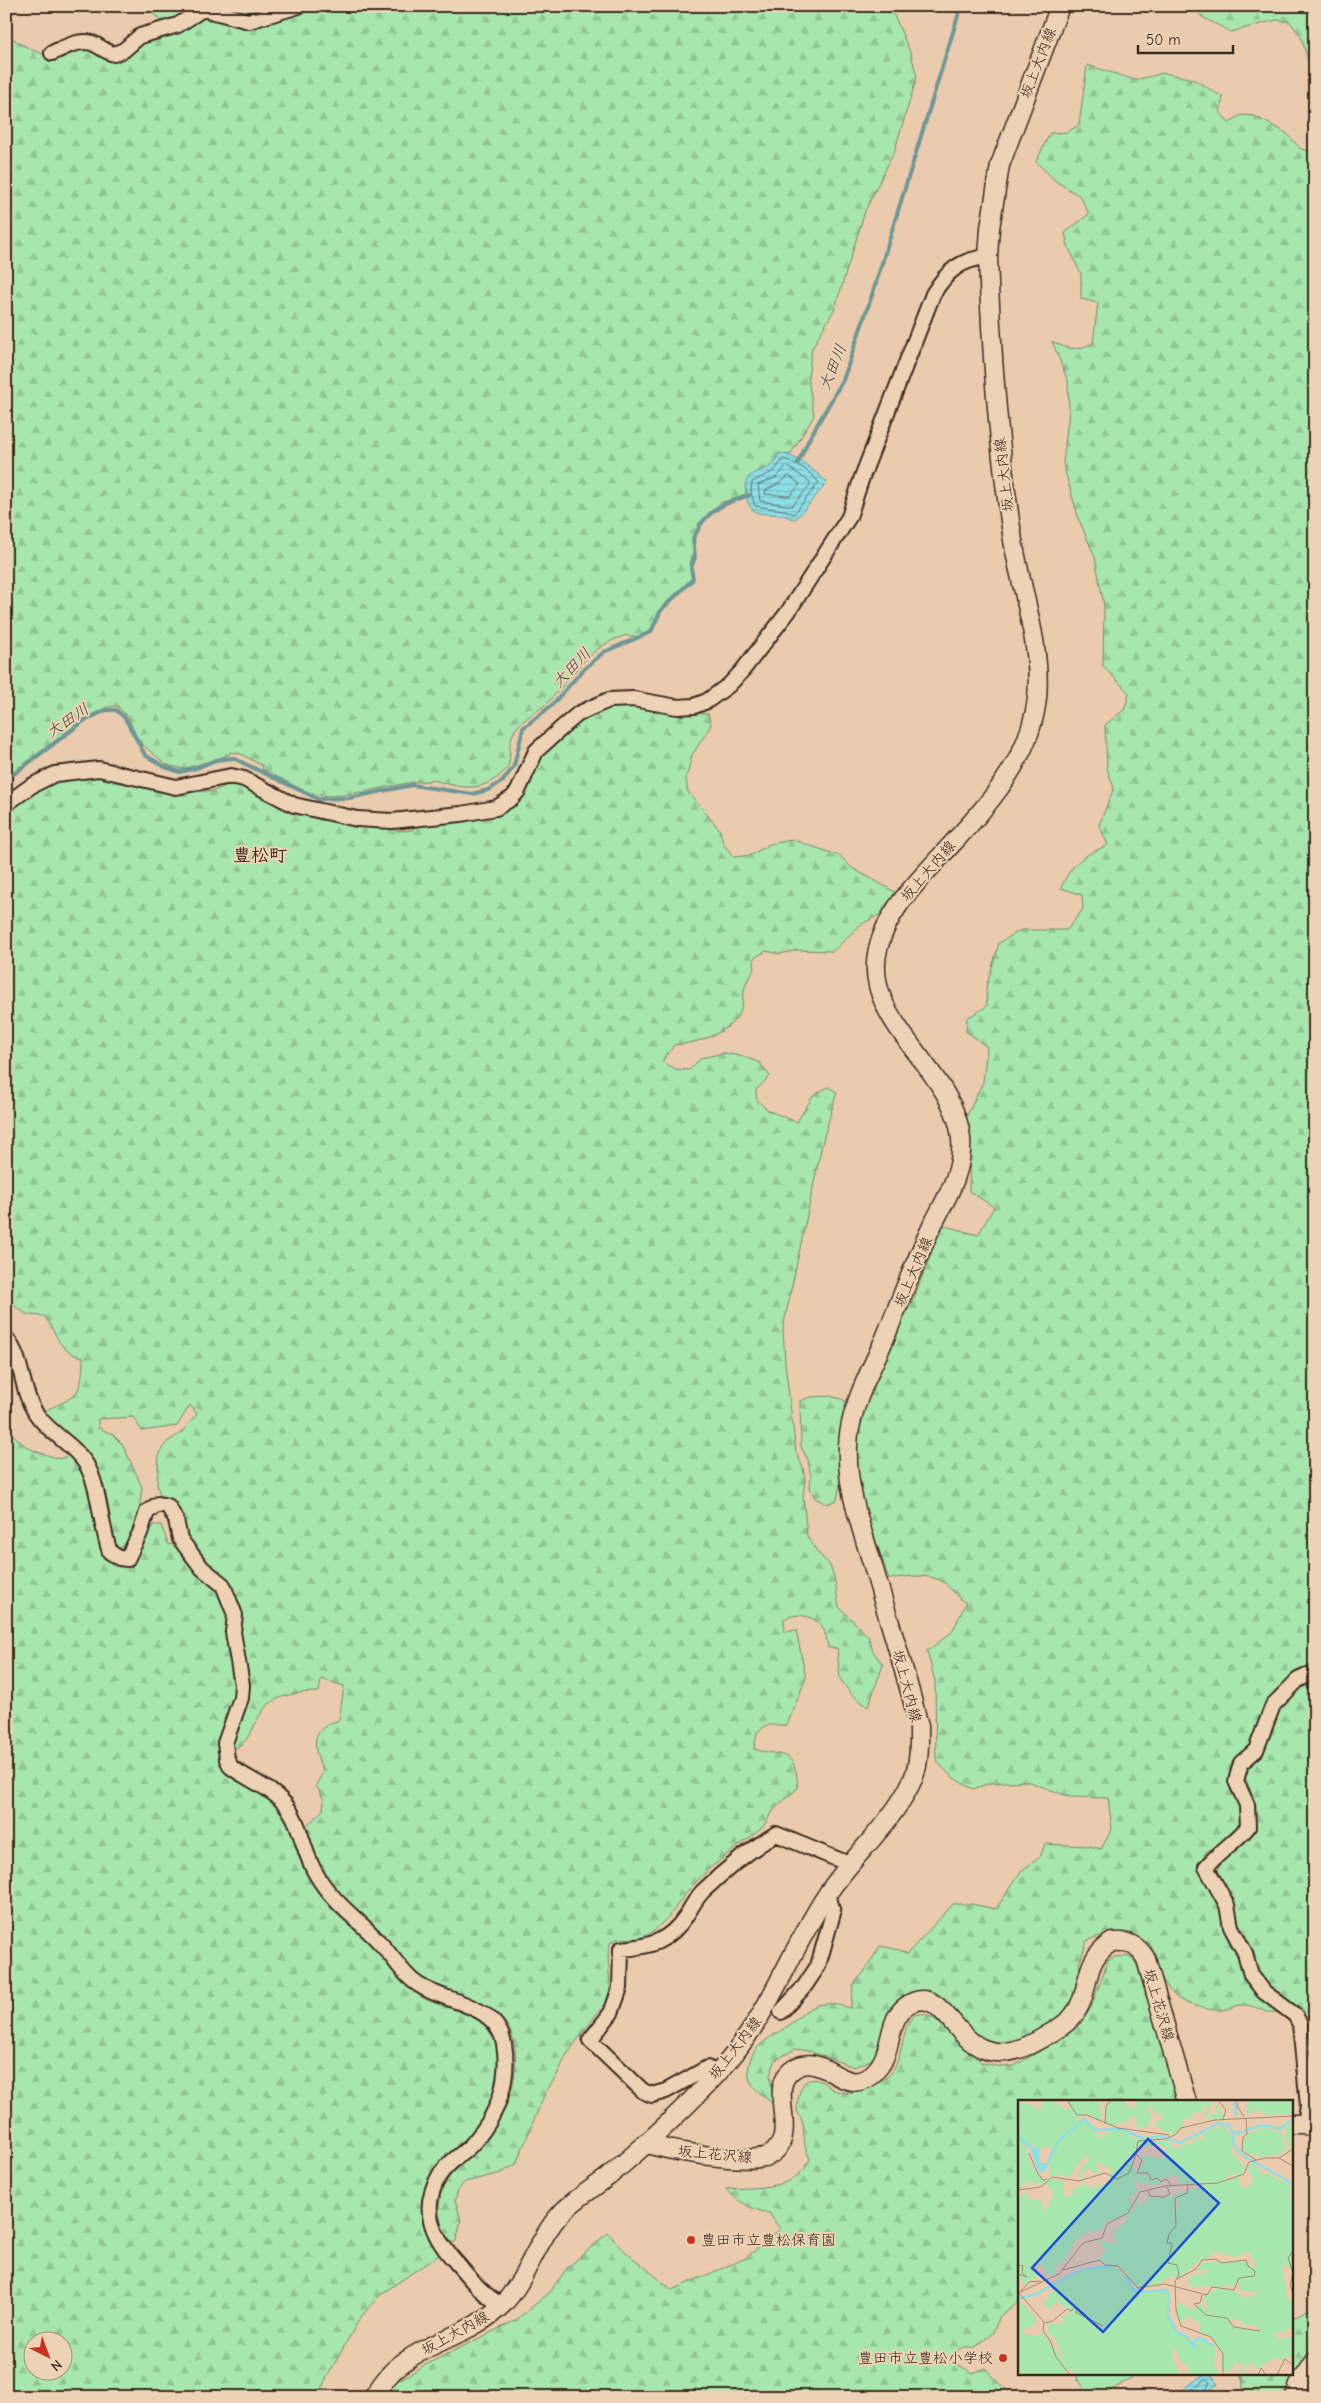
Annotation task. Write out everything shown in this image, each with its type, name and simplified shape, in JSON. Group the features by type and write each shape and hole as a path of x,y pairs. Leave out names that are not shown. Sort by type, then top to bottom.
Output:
{"main road":[{"name":"坂上大内線","path":"373,2397 385,2378 396,2368 425,2349 478,2323 502,2305 558,2217 645,2143 718,2073 752,2032 797,1946 828,1893 849,1864 885,1824 901,1802 913,1777 919,1746 919,1726 853,1499 847,1459 854,1407 929,1233 958,1173 962,1142 958,1121 948,1100 879,993 875,970 878,948 895,909 990,800 1014,768 1029,732 1037,702 1038,665 1033,632 1017,569 1001,461 988,258 991,220 1000,165 1060,6"},
{"name":"坂上花沢線","path":"645,2143 665,2150 749,2158 767,2157 780,2145 783,2137 784,2123 781,2088 785,2077 791,2070 805,2064 812,2064 823,2067 846,2081 863,2080 871,2076 883,2061 895,2019 903,2008 912,2002 927,2001 937,2005 975,2045 991,2052 1011,2052 1035,2042 1073,2016 1084,1993 1094,1956 1112,1942 1130,1943 1142,1952 1146,1959 1186,2100"},
{"path":"1295,2397 1315,2361"}],"street":[{"path":"52,53 73,44 90,42 114,54 124,50 140,36 178,25 203,9 249,21 299,6"},
{"path":"6,804 31,786 55,774 99,769 176,787 231,776 249,782 294,805 357,819 392,821 461,814 496,808 512,798 518,791 536,752 564,725 594,706 609,700 633,700 677,707 694,706 707,701 729,685 742,671 788,612 849,517 929,303 943,277 957,265 974,258 988,258"},
{"path":"6,1338 19,1359 28,1396 35,1412 86,1464 110,1552 119,1558 127,1559 140,1534 147,1512 158,1504 168,1506 176,1520 180,1539 202,1568 223,1586 235,1615 233,1632 242,1685 242,1698 225,1743 227,1759 231,1767 282,1801 294,1815 306,1856 316,1876 335,1900 382,1944 397,1965 413,1981 431,1992 476,2009 490,2019 499,2030 504,2042 506,2062 505,2085 490,2121 474,2143 439,2176 429,2206 433,2231 445,2250 484,2293 502,2305"},
{"path":"1304,2126 1308,2106 1300,2024 1295,2015 1264,1992 1251,1975 1246,1953 1231,1927 1227,1905 1206,1868 1216,1856 1236,1842 1248,1827 1247,1805 1236,1781 1241,1763 1256,1750 1273,1705 1298,1680 1315,1672"},
{"path":"718,2073 707,2068 666,2091 652,2095 643,2091 590,2040 611,2013 620,1988 621,1949 645,1947 669,1935 684,1919 701,1893 755,1846 776,1834 849,1864"},
{"path":"781,2012 800,1993 818,1966 833,1913 828,1893"}],"green space":[{"path":"144,6 295,6 247,19 219,11 167,26"},
{"path":"304,6 890,6 911,54 917,77 894,152 865,211 835,308 812,348 808,377 814,416 790,455 779,453 771,467 755,473 745,486 746,494 720,503 698,524 698,531 692,537 694,551 690,564 693,579 659,614 653,629 637,639 635,636 629,637 627,635 614,640 592,653 542,708 523,721 515,730 512,735 507,767 498,777 490,782 473,787 465,787 430,779 429,781 326,796 301,789 262,769 263,766 241,754 231,752 229,755 183,769 167,765 144,746 136,736 128,717 117,706 107,707 83,719 6,778 6,28 16,41 42,54 60,54 83,44 106,53 135,46 200,13 235,21"},
{"path":"1193,6 1315,6 1315,86 1301,36 1290,22 1276,20 1231,32 1202,17"},
{"path":"1087,65 1135,80 1164,73 1193,79 1223,97 1220,112 1229,123 1241,115 1254,116 1285,132 1301,149 1315,152 1315,1669 1295,1677 1275,1690 1252,1746 1233,1763 1229,1777 1248,1816 1228,1841 1207,1851 1198,1864 1200,1873 1225,1912 1229,1938 1283,2011 1267,2012 1244,2005 1217,2010 1188,2004 1174,1995 1166,1986 1149,1954 1141,1945 1130,1939 1116,1936 1101,1936 1087,1941 1079,1964 1081,1974 1073,2001 1065,2014 1052,2027 1000,2047 969,2031 937,1996 924,1993 871,2060 854,2067 809,2051 795,2049 774,2061 770,2075 774,2105 755,2088 750,2080 749,2066 755,2051 760,2045 814,2007 830,2004 851,2008 853,1985 864,1972 880,1946 900,1950 907,1954 953,1904 971,1904 996,1909 1021,1871 1040,1857 1045,1844 1089,1846 1101,1849 1112,1829 1108,1798 1070,1797 1027,1781 990,1783 973,1789 952,1777 936,1759 935,1681 927,1651 952,1632 966,1603 943,1582 934,1578 914,1576 889,1579 860,1495 855,1450 864,1409 881,1359 914,1298 942,1225 978,1235 994,1207 969,1191 970,1140 965,1120 983,1082 987,1047 966,1031 967,1018 987,1006 986,988 999,943 1021,930 1067,930 1083,909 1082,895 1061,888 1065,879 1079,861 1108,845 1099,825 1114,788 1107,769 1105,725 1125,709 1129,693 1103,666 1104,606 1095,557 1079,520 1063,464 1069,410 1068,381 1052,341 1072,348 1093,343 1098,303 1081,299 1081,274 1068,246 1065,233 1089,214 1080,196 1057,182 1036,162 1050,133 1067,132 1079,125"},
{"path":"611,706 708,714 711,725 692,755 686,779 688,792 720,830 723,844 734,857 751,855 770,844 792,840 840,856 852,868 895,892 882,913 860,925 833,951 797,950 780,954 766,951 754,958 753,970 745,987 741,1011 733,1021 719,1033 710,1037 674,1045 662,1062 676,1069 689,1070 701,1058 724,1053 745,1057 760,1063 770,1076 756,1090 757,1100 769,1111 797,1122 813,1096 828,1087 837,1092 823,1140 783,1328 785,1363 796,1452 803,1468 805,1480 803,1496 807,1536 818,1553 829,1564 834,1576 839,1607 868,1636 873,1651 883,1665 868,1707 851,1694 840,1679 837,1648 828,1648 823,1628 815,1620 805,1616 799,1615 784,1619 785,1632 796,1630 806,1678 787,1725 767,1725 757,1732 754,1749 781,1755 791,1760 797,1775 798,1788 775,1808 762,1828 711,1867 689,1889 670,1915 653,1932 640,1938 617,1939 610,1943 608,1955 610,1988 607,2000 567,2054 557,2075 545,2093 516,2164 501,2173 465,2182 458,2190 455,2200 461,2220 456,2241 451,2244 442,2227 440,2218 439,2209 442,2191 446,2182 458,2167 477,2152 489,2137 509,2099 513,2085 516,2057 509,2028 500,2016 487,2007 428,1982 411,1970 343,1901 322,1876 316,1865 302,1830 323,1810 324,1800 316,1785 323,1772 317,1755 316,1741 322,1729 339,1720 344,1686 321,1679 319,1692 297,1693 275,1700 264,1709 245,1741 234,1749 231,1740 239,1720 238,1636 209,1568 186,1539 182,1516 173,1503 161,1497 157,1485 159,1453 167,1442 181,1433 197,1414 190,1405 177,1426 142,1431 133,1417 98,1419 98,1428 112,1434 123,1445 142,1487 138,1519 124,1546 116,1550 97,1485 46,1418 45,1412 48,1409 67,1400 77,1391 82,1378 83,1357 75,1355 63,1347 44,1316 28,1315 6,1300 6,810 38,789 67,777 100,775 177,792 213,791 236,782 392,825 396,831 413,830 415,826 490,814 539,757 578,722"},
{"path":"830,1396 842,1399 848,1404 839,1442 841,1479 837,1500 827,1504 815,1498 810,1488 811,1476 808,1460 801,1447 800,1401 811,1397"},
{"path":"6,1426 24,1445 43,1454 60,1459 73,1453 83,1465 117,1562 144,1538 153,1525 161,1525 168,1544 178,1546 218,1585 229,1609 239,1684 220,1754 286,1813 332,1902 330,1908 375,1949 419,1996 434,2003 469,2013 484,2021 489,2026 496,2040 499,2054 497,2085 486,2114 469,2139 434,2174 424,2193 423,2214 429,2236 439,2255 381,2294 360,2318 316,2397 6,2397"},
{"path":"1315,1678 1315,2104 1309,2031 1302,2018 1278,1998 1255,1973 1253,1953 1239,1936 1229,1894 1221,1881 1218,1870 1221,1863 1249,1838 1255,1827 1256,1805 1243,1772 1263,1730 1279,1706 1289,1696"},
{"path":"1125,1956 1132,1958 1137,1965 1176,2092 1175,2100 1018,2100 1018,2302 1000,2316 992,2334 974,2348 960,2348 951,2361 973,2373 985,2368 1013,2397 381,2397 394,2383 421,2367 516,2320 550,2292 567,2268 608,2233 620,2247 672,2290 746,2258 780,2229 769,2213 746,2205 726,2189 762,2187 786,2182 796,2177 804,2169 810,2159 805,2145 803,2123 797,2111 799,2093 804,2083 813,2079 843,2092 870,2087 887,2077 894,2069 909,2022 914,2016 923,2014 935,2019 982,2063 1002,2067 1014,2066 1067,2035 1080,2023 1091,2008 1108,1960 1114,1957"},
{"path":"1315,2306 1315,2354 1289,2397 1244,2397 1242,2376 1294,2376 1294,2317"},
{"path":"1076,2376 1134,2376 1101,2397 1090,2397"}],"water":[{"path":"779,453 799,460 827,482 795,519 783,515 756,512 749,505 747,499 746,486 750,476 769,467"},
{"path":"1201,2376 1212,2376 1218,2384 1211,2389 1214,2394 1211,2397 1173,2397"}],"waterway":[{"name":"大田川","path":"798,463 809,439 843,380 874,289 961,6"},
{"name":"大田川","path":"6,780 84,721 106,710 116,710 125,718 145,755 165,767 180,772 216,760 233,758 318,799 349,798 412,785 472,794 488,790 503,781 514,766 523,728 551,706 583,670 604,652 651,632 661,610 693,579 691,568 695,557 693,538 701,524 717,509 729,502 749,495"}],"place":[{"name":"豊田市立豊松保育園","path":"691,2240"},
{"name":"豊田市立豊松小学校","path":"1003,2358"}],"district":[{"name":"豊松町","path":"260,855"}]}
